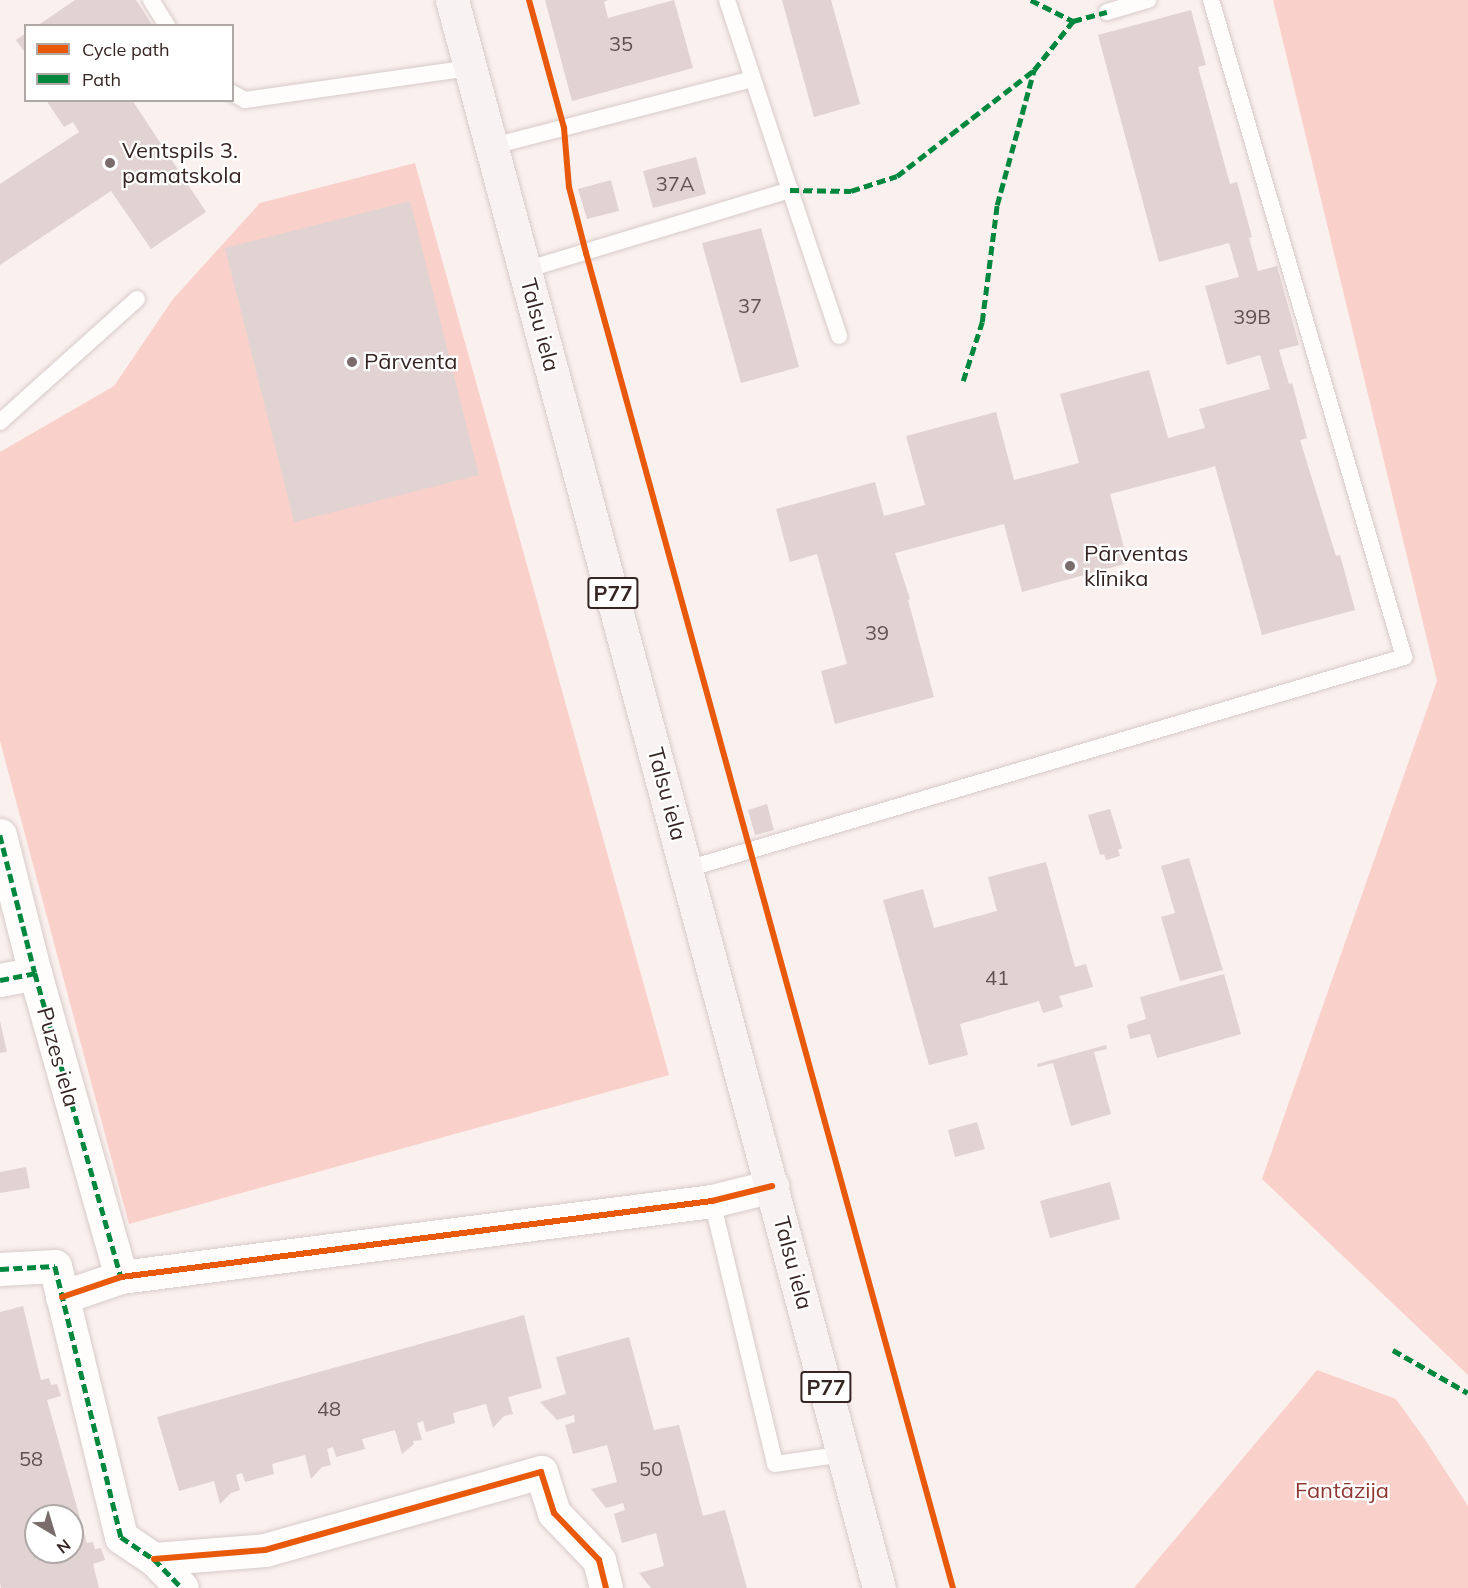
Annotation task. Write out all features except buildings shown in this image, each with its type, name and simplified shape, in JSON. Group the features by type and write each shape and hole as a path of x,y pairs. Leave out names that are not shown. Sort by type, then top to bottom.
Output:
{"main road":[{"name":"Talsu iela","path":"452,0 879,1588"}],"street":[{"name":"Puzes iela","path":"0,835 34,973 121,1277"},
{"path":"0,980 34,973"},
{"path":"62,1298 121,1277 712,1202 772,1186"},
{"path":"0,1269 55,1266 121,1537 154,1559 182,1588"},
{"path":"154,1559 265,1550 541,1473 554,1513 599,1560 606,1588"}],"lane":[{"path":"151,0 166,24"},
{"path":"728,0 840,336"},
{"path":"1107,12 1148,0"},
{"path":"687,869 1404,657 1211,0"},
{"path":"234,94 245,100 471,68"},
{"path":"493,146 753,79"},
{"path":"525,270 790,190"},
{"path":"0,422 137,299"},
{"path":"712,1202 775,1464 844,1454"}],"green space":[{"path":"1273,0 1468,0 1468,1375 1262,1179 1437,681"},
{"path":"415,163 669,1075 129,1224 0,741 0,452 114,386 173,299 260,203"},
{"name":"Fantāzija","path":"1317,1370 1396,1399 1426,1441 1468,1506 1468,1588 1134,1588"}],"marked path":[{"path":"1031,0 1073,21"},
{"path":"790,190 851,191 897,176 1034,70 1073,21 1107,12"},
{"path":"963,381 982,322 997,205 1034,70"},
{"path":"0,835 35,973 121,1277"},
{"path":"0,980 35,973"},
{"path":"0,1269 55,1266 121,1537 154,1559 182,1588"},
{"path":"1393,1350 1468,1393"}],"cycle path":[{"path":"529,0 564,128 569,187 586,253 953,1588"},
{"path":"62,1297 121,1277 712,1201 772,1186"},
{"path":"154,1559 265,1550 541,1472 554,1513 599,1560 606,1588"}],"place":[{"name":"Ventspils 3. pamatskola","path":"110,163"},
{"name":"Pārventa","path":"352,362"},
{"name":"Pārventas klīnika","path":"1070,566"}]}
